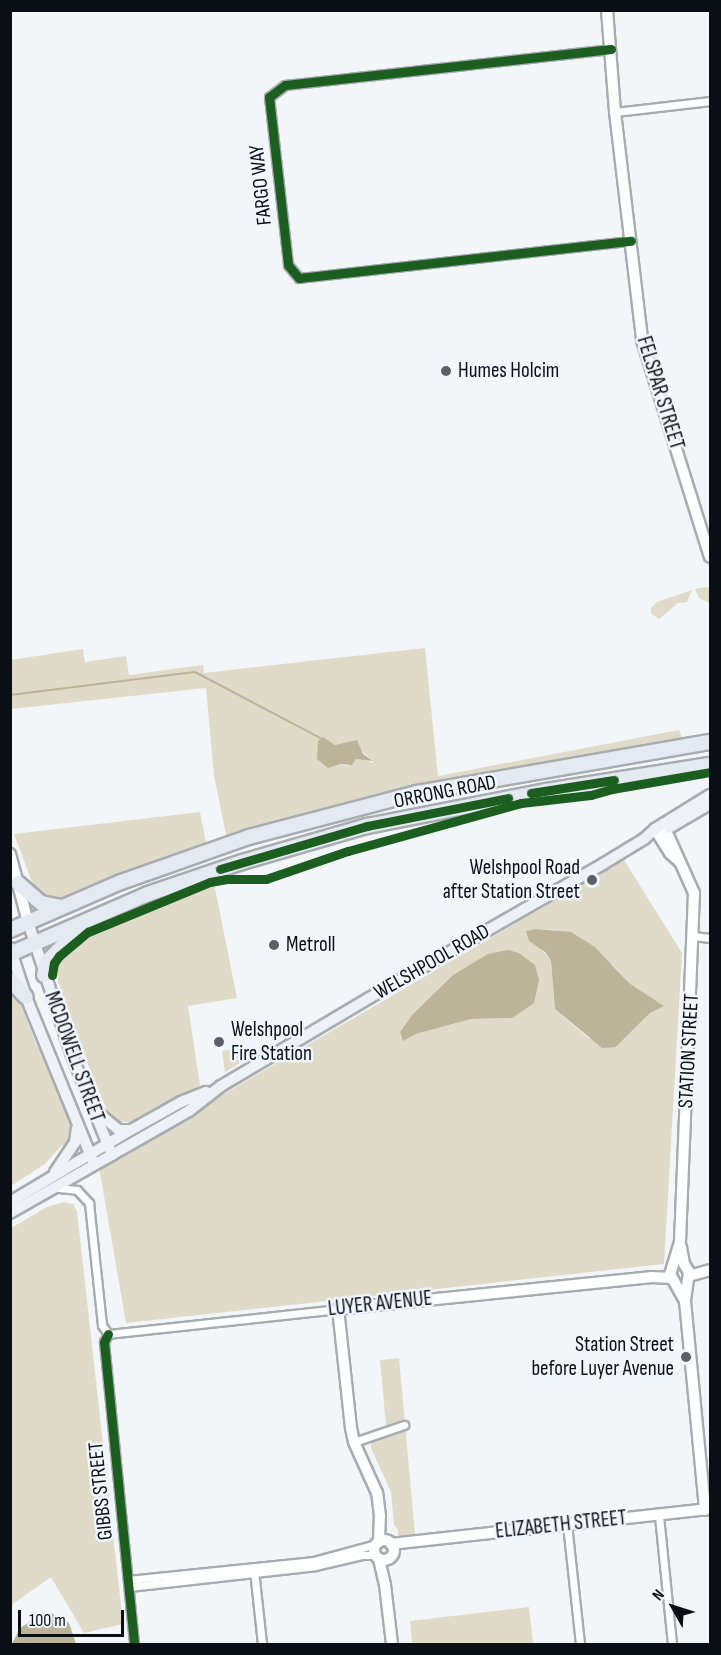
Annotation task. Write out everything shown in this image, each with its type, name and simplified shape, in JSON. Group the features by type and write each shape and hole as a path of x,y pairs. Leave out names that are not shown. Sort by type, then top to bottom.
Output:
{"highway":[{"name":"ORRONG ROAD","path":"10,930 61,907 192,855 249,837 406,796 708,742"},
{"name":"ORRONG ROAD","path":"11,952 147,894 242,862 367,826 545,791 711,765"},
{"path":"18,883 41,903 61,907"},
{"path":"44,975 47,962 54,952 91,917"},
{"path":"10,980 26,997"}],"main road":[{"path":"661,829 711,795"},
{"path":"661,829 711,804"},
{"name":"WELSHPOOL ROAD","path":"10,1213 189,1111 221,1086 661,829"},
{"name":"MCDOWELL STREET","path":"28,922 44,975 91,1107 112,1155"},
{"name":"MCDOWELL STREET","path":"11,952 77,1128 95,1165"},
{"name":"WELSHPOOL ROAD","path":"10,1202 181,1102 221,1086"},
{"path":"91,1107 119,1130 131,1130"},
{"path":"54,1175 75,1142 77,1128"}],"street":[{"name":"FELSPAR STREET","path":"607,10 615,112 642,340 711,557"},
{"name":"FARGO WAY","path":"611,49 285,85 269,97 288,266 299,278 631,242"},
{"path":"615,112 711,101"},
{"name":"STATION STREET","path":"661,829 694,893 680,1273 708,1509"},
{"name":"MCDOWELL STREET","path":"10,854 28,922"},
{"path":"693,936 711,938"},
{"name":"GIBBS STREET","path":"55,1188 77,1190 86,1197 90,1209 102,1325 108,1334 104,1342 134,1644"},
{"path":"680,1273 708,1270"},
{"name":"LUYER AVENUE","path":"108,1334 680,1273"},
{"path":"338,1309 354,1442 373,1482 380,1516 392,1644"},
{"path":"354,1442 404,1425"},
{"name":"ELIZABETH STREET","path":"128,1583 315,1566 411,1541 708,1509"},
{"path":"659,1516 672,1644"},
{"path":"567,1524 580,1644"},
{"path":"254,1570 262,1644"}],"shaded area":[{"path":"707,587 710,589 710,603 699,598 695,589"},
{"path":"692,590 687,602 678,603 659,619 651,613 651,608 657,602"},
{"path":"425,648 438,776 679,730 683,740 414,788 227,839 214,776 206,688 11,709 10,660 83,649 85,662 126,656 129,675 203,665 204,673","holes":["323,738 334,745 353,743 373,761 372,763 364,758 356,759 348,766 340,764"]},
{"path":"323,737 335,745 357,740 363,754 373,761 356,759 352,765 340,764 328,768 317,759 318,741"},
{"path":"200,812 206,843 55,901 35,890 14,834"},
{"path":"624,860 682,953 664,1264 126,1323 99,1167","holes":["555,930 613,965 629,983 664,1006 650,1013 616,1047 588,1038 555,1009 551,961 526,931","453,975 512,1018 471,1019 416,1034 400,1032 413,1014"]},
{"path":"214,883 237,998 188,1006 200,1086 134,1122 117,1122 108,1112 93,1078 58,982 57,964 72,948 95,932"},
{"path":"536,929 571,932 595,947 629,983 664,1006 650,1013 616,1047 602,1048 555,1009 551,961 545,952 529,941 526,931"},
{"path":"508,950 519,953 535,965 539,980 534,1003 512,1018 471,1019 416,1034 403,1041 400,1032 413,1014 453,975 488,954"},
{"path":"10,986 19,1000 37,1046 53,1072 69,1113 72,1138 67,1148 62,1145 45,1164 11,1186"},
{"path":"242,1043 244,1056 242,1062 225,1072 222,1051 232,1049 232,1044"},
{"path":"64,1202 73,1204 77,1211 123,1624 84,1633 51,1577 10,1606 11,1228 47,1207"},
{"path":"399,1358 415,1534 398,1536 398,1530 394,1525 391,1492 371,1448 371,1441 386,1425 380,1360"},
{"path":"529,1607 533,1644 412,1644 410,1621"},
{"path":"44,1613 53,1614 69,1623 76,1644 12,1644 20,1628"}],"waterway":[{"path":"10,695 195,672 322,739"}],"cycle path":[{"path":"611,49 285,85 269,97 288,265 299,278 631,241"},
{"path":"52,975 54,963 59,956 88,932 210,882 227,879 266,879 348,851 521,803 591,795 612,789 710,772"},
{"path":"531,793 614,780"},
{"path":"220,869 367,826 508,798"},
{"path":"108,1334 104,1342 134,1644"}],"place":[{"name":"Humes Holcim","path":"446,371"},
{"name":"Welshpool Road after Station Street","path":"592,880"},
{"name":"Metroll","path":"274,945"},
{"name":"Welshpool Fire Station","path":"219,1042"},
{"name":"Station Street before Luyer Avenue","path":"686,1357"}]}
